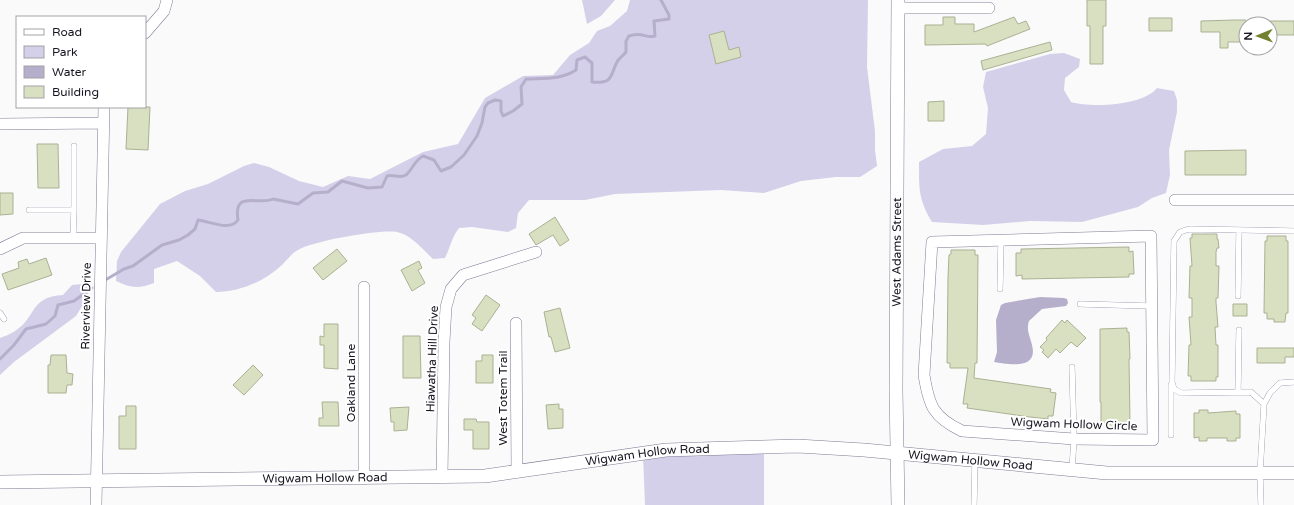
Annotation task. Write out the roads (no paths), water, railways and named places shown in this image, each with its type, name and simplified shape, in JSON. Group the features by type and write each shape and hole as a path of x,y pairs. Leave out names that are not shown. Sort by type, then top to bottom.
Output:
{"street":[{"path":"146,32 164,11 167,0"},
{"path":"898,4 989,8"},
{"name":"West Adams Street","path":"898,4 898,505"},
{"name":"Riverview Drive","path":"96,505 100,238 104,108"},
{"path":"0,124 103,123"},
{"path":"1175,200 1294,200"},
{"name":"Wigwam Hollow Circle","path":"1151,236 1150,306 1153,440 1074,439 962,431 945,423 936,413 927,392 924,375 932,242 1000,240 1151,236"},
{"path":"0,249 17,239 23,238 100,238"},
{"name":"Hiawatha Hill Drive","path":"442,477 444,342 447,298 451,289 463,275 536,252"},
{"name":"Oakland Lane","path":"364,287 364,479"},
{"name":"West Totem Trail","path":"516,323 517,472"},
{"name":"Wigwam Hollow Road","path":"0,482 364,479 486,476 666,450 798,446 838,448 1107,473 1294,473"}],"lane":[{"path":"73,238 74,146"},
{"path":"29,210 74,210"},
{"path":"1171,435 1174,241 1177,235 1184,230 1294,231"},
{"path":"1238,296 1239,230"},
{"path":"1000,240 1000,289"},
{"path":"1080,304 1150,306"},
{"path":"0,313 4,319"},
{"path":"1238,392 1239,330"},
{"path":"1072,367 1074,439 1072,470"},
{"path":"1172,382 1174,389 1181,393 1251,392 1264,404"},
{"path":"1262,505 1260,473 1264,404 1270,393 1280,383 1294,382"},
{"path":"974,505 975,461"}],"water":[{"path":"1040,297 1064,298 1067,299 1068,303 1066,306 1042,309 1029,321 1028,331 1033,353 1031,359 1020,364 994,362 997,352 996,320 1001,305"}],"waterway":[{"path":"107,279 124,269 133,266 162,245 179,240 188,235 195,229 198,220 225,226 234,223 238,220 237,210 239,205 248,200 267,201 273,199 298,204 313,193 328,192 342,181 368,188 382,187 387,176 401,177 406,175 423,156 434,160 441,171 451,167 464,155 477,136 482,123 485,107 488,103 495,100 501,101 501,111 503,116 513,111 522,104 521,87 526,79 552,78 570,73 576,70 577,60 585,57 592,63 592,82 604,82 608,80 612,75 618,61 626,52 626,41 629,36 638,34 649,37 655,36 654,21 669,19 669,15 661,0"},
{"path":"0,359 14,345 26,329 46,324 55,316 58,305 74,301 92,288"}]}
